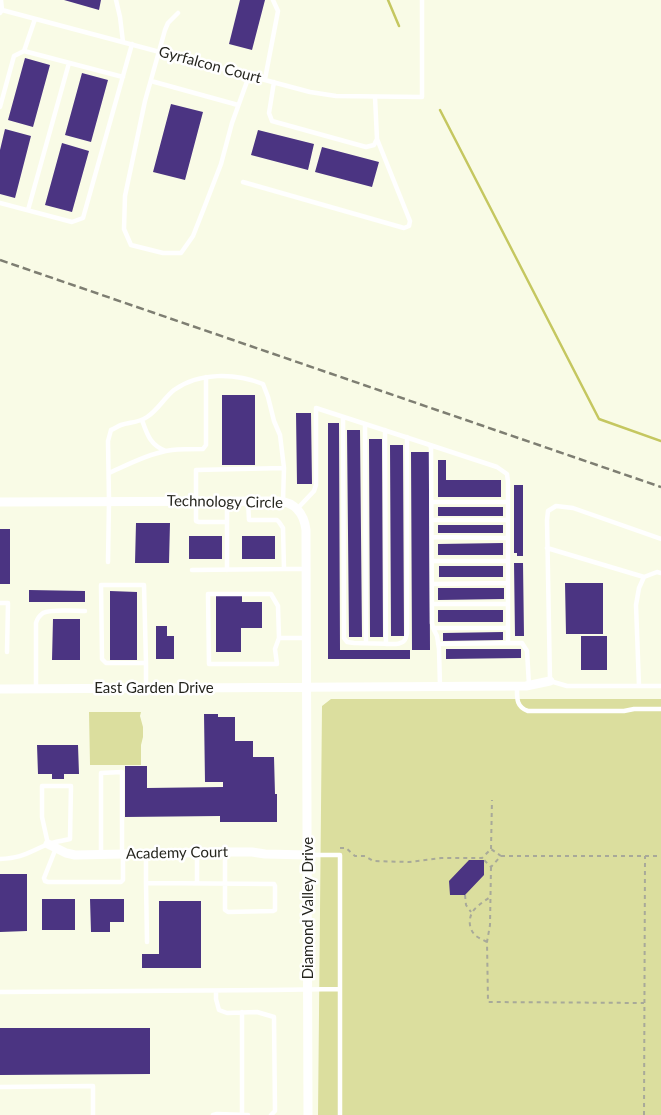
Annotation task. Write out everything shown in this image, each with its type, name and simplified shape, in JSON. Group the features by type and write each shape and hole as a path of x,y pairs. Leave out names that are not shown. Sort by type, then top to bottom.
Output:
{"street":[{"name":"Technology Circle","path":"0,502 287,502 297,509 305,523 307,687"},
{"name":"East Garden Drive","path":"0,689 517,686 550,681"},
{"name":"Diamond Valley Drive","path":"307,687 308,1115"},
{"name":"Academy Court","path":"52,846 71,854 252,852 308,855"}],"lane":[{"path":"1,0 1,11"},
{"path":"116,0 123,42"},
{"path":"264,79 278,10 273,0"},
{"name":"Gyrfalcon Court","path":"1,11 310,92 336,96 422,97 422,0"},
{"path":"178,13 168,23 133,154 125,196 124,228 131,245 163,253 181,253 185,248 193,236 221,164 232,123 249,76"},
{"path":"24,51 35,19"},
{"path":"0,203 72,222 83,218 132,44"},
{"path":"0,107 14,56 24,51 123,77"},
{"path":"28,210 69,63"},
{"path":"151,81 238,105"},
{"path":"274,82 269,113 272,121 366,147 374,145 377,139"},
{"path":"243,182 404,228 409,226 410,221 377,139 375,97"},
{"path":"109,473 130,463 166,451 203,449 206,445 206,377"},
{"path":"108,562 108,441 111,430 120,425 136,423 142,420 158,408 172,391 187,382 206,377 227,377 250,379 263,384 280,435 284,468 283,501"},
{"path":"297,509 315,489 316,408 497,467 507,474 508,643"},
{"path":"343,417 344,638 347,642 386,644 402,643 406,640 406,437"},
{"path":"142,420 148,436 160,449 166,451"},
{"path":"365,424 366,643"},
{"path":"385,430 386,644"},
{"path":"430,445 432,604 433,628 438,644 440,686"},
{"path":"227,522 196,522 196,470 284,468"},
{"path":"227,501 227,570"},
{"path":"248,501 249,520 277,520 282,524 284,569"},
{"path":"432,502 508,502"},
{"path":"661,539 573,508 556,506 548,511 550,681 567,686 661,686"},
{"path":"432,520 508,520"},
{"path":"432,537 508,538"},
{"path":"547,548 644,577 657,572 661,573"},
{"path":"432,561 508,561"},
{"path":"192,570 306,569"},
{"path":"638,686 636,605 638,588 644,577"},
{"path":"432,584 508,583"},
{"path":"146,663 106,662 102,659 101,585 144,585 146,663 146,688"},
{"path":"208,594 271,594 278,606 280,638 275,648 277,664 209,664 208,594"},
{"path":"0,603 8,603 8,652"},
{"path":"432,604 508,604"},
{"path":"36,688 36,623 38,618 48,611 84,611"},
{"path":"433,628 508,628"},
{"path":"280,638 307,638"},
{"path":"438,644 522,643 527,651 529,685"},
{"path":"517,686 518,706 528,711 661,709"},
{"path":"0,859 25,856 52,846 70,840 71,786 42,786 42,817 52,846 44,878 45,881 121,882 123,880 122,772 102,772 102,854"},
{"path":"197,852 197,883"},
{"path":"146,883 225,883 274,884 275,910 228,912 225,910 225,883 225,852"},
{"path":"146,853 147,942"},
{"path":"308,855 340,855 340,1115"},
{"path":"0,992 340,989"},
{"path":"216,991 219,1010 227,1013 257,1012 274,1017 275,1111 271,1115"},
{"path":"242,1012 242,1114"},
{"path":"0,1087 93,1086 93,1115"},
{"path":"213,1115 248,1115"}],"path":[{"path":"338,848 346,848 354,856 365,856 373,861 409,862 442,858 482,858 491,849 492,800"},
{"path":"491,849 501,856 661,856"},
{"path":"501,856 491,867 490,925 487,942 488,1002 644,1003"},
{"path":"644,1115 645,856"},
{"path":"482,858 491,867"},
{"path":"464,895 466,905 472,912"},
{"path":"487,942 476,935 470,924 472,912 490,896"}],"green space":[{"path":"331,699 661,699 661,1115 318,1115 322,706"},
{"path":"89,712 141,712 143,737 141,765 90,765"}],"building":[{"path":"64,0 101,0 99,10"},
{"path":"240,0 265,0 252,50 229,44"},
{"path":"25,58 50,65 33,127 8,120"},
{"path":"82,73 108,80 91,142 65,135"},
{"path":"171,104 203,112 185,180 153,172"},
{"path":"5,129 31,136 15,198 0,194 0,150"},
{"path":"258,130 314,144 308,170 251,155"},
{"path":"62,143 89,151 72,212 45,205"},
{"path":"322,147 379,162 372,187 315,172"},
{"path":"222,395 255,395 255,465 222,465"},
{"path":"296,413 311,413 312,484 297,484"},
{"path":"328,423 339,423 340,650 410,650 410,659 328,659"},
{"path":"347,430 360,430 362,637 349,637"},
{"path":"369,439 382,439 383,637 370,637"},
{"path":"390,445 403,445 404,636 391,636"},
{"path":"411,452 429,452 430,650 412,650"},
{"path":"438,460 446,460 446,480 501,480 501,497 438,497"},
{"path":"514,485 523,485 523,556 517,556 517,553 514,553"},
{"path":"438,507 503,507 503,516 438,516"},
{"path":"136,523 170,523 169,563 135,563"},
{"path":"438,525 503,525 503,533 438,533"},
{"path":"0,529 10,529 10,584 0,584"},
{"path":"189,536 222,536 222,559 189,559"},
{"path":"242,536 275,536 275,559 242,559"},
{"path":"503,543 503,555 438,555 438,544"},
{"path":"514,563 523,563 524,636 515,636"},
{"path":"439,566 503,566 503,577 439,577"},
{"path":"565,583 603,583 603,634 566,634"},
{"path":"438,588 504,588 504,599 438,600"},
{"path":"29,590 85,591 85,602 29,602"},
{"path":"110,591 137,592 137,660 110,660"},
{"path":"216,595 242,596 242,602 262,602 262,628 241,628 241,652 216,652"},
{"path":"438,610 503,610 503,622 438,622"},
{"path":"53,619 80,619 80,660 52,660"},
{"path":"156,626 167,626 167,636 174,636 174,659 156,659"},
{"path":"503,632 503,640 443,641 443,633"},
{"path":"581,636 607,636 607,670 581,670"},
{"path":"446,649 521,649 521,658 446,659"},
{"path":"204,714 218,714 218,717 235,717 235,741 253,741 253,757 274,757 277,822 220,822 220,816 125,817 125,766 147,766 147,788 223,787 223,782 205,782"},
{"path":"37,745 78,745 79,774 64,774 64,779 52,779 52,774 38,774"},
{"path":"469,860 484,860 484,875 465,895 450,895 449,881"},
{"path":"0,874 27,874 27,931 0,932"},
{"path":"42,899 75,899 75,930 42,930"},
{"path":"90,899 124,899 124,922 110,922 110,932 91,932"},
{"path":"159,901 201,901 201,968 142,968 142,954 159,954"},
{"path":"0,1028 150,1028 150,1074 0,1075"}],"waterway":[{"path":"388,0 399,26"},
{"path":"440,110 599,419 661,441"}],"railway":[{"path":"0,260 661,487"}]}
